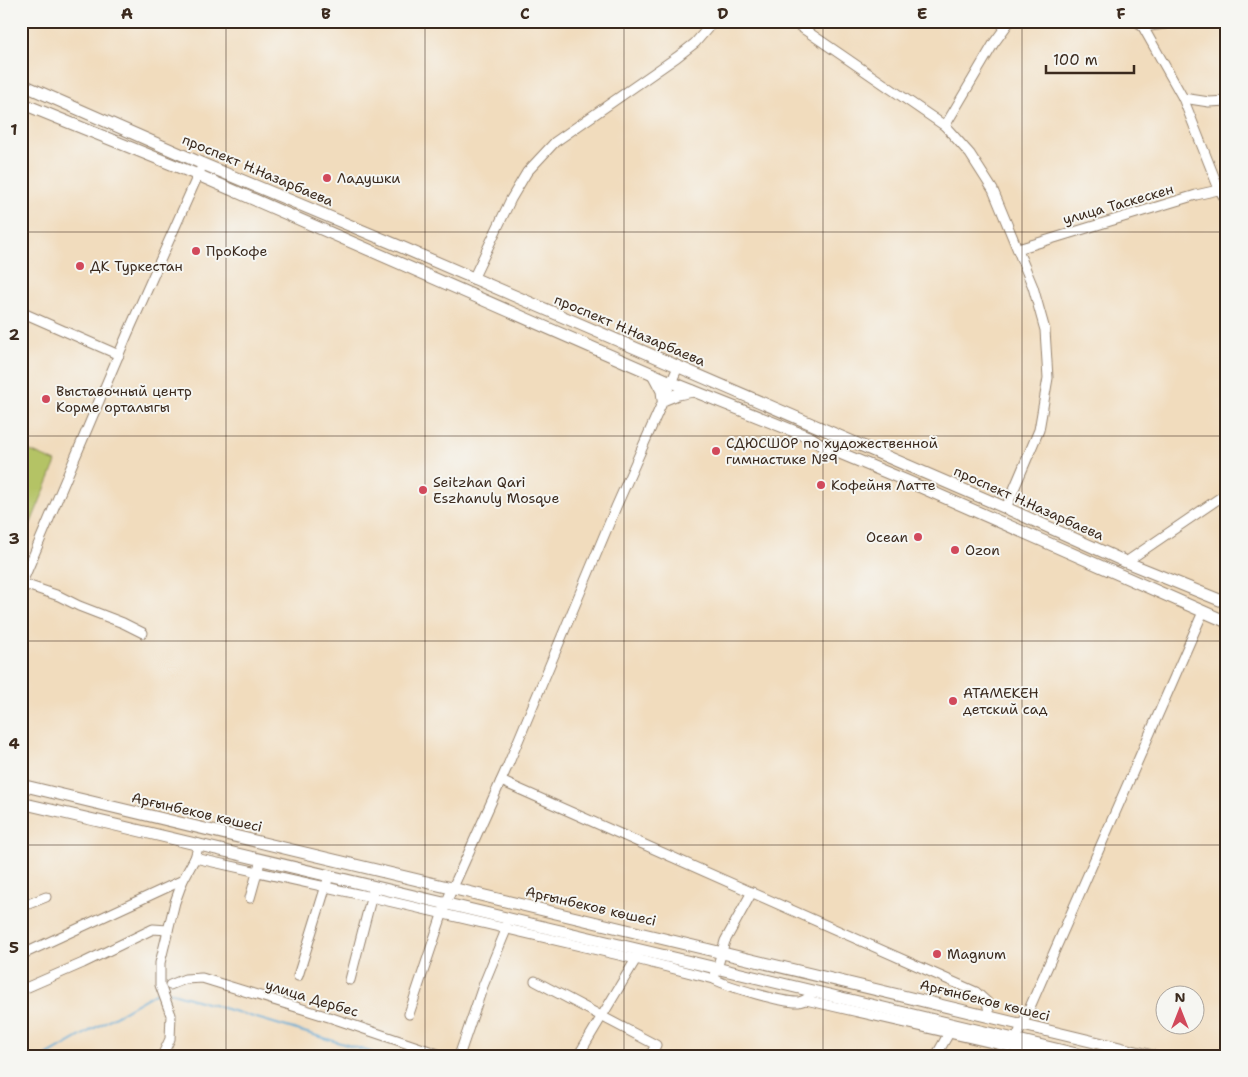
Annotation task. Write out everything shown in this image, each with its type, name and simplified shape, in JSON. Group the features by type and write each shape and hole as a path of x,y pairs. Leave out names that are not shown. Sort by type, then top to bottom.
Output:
{"main road":[{"name":"проспект Н.Назарбаева","path":"21,84 203,164 1006,508 1126,562 1227,603"},
{"name":"проспект Н.Назарбаева","path":"21,103 198,175 671,382 811,438 823,446 1227,622"},
{"path":"653,374 662,391 664,400 678,394 693,391"},
{"name":"Арғынбеков көшесі","path":"21,785 990,1017 1113,1051 1153,1056"},
{"path":"21,803 261,859 328,882 444,908 506,917 637,954 715,973 814,991 1085,1056"}],"street":[{"path":"473,279 511,199 527,172 556,142 695,43 714,21"},
{"path":"792,21 945,126 970,154 993,190 1033,287 1045,330 1048,378 1039,430 1006,508"},
{"path":"945,126 994,43 1010,21"},
{"path":"1186,21 1140,24 1183,98 1223,188 1227,202"},
{"path":"1183,98 1209,102 1227,100"},
{"path":"143,633 59,596 22,584 119,355 203,164"},
{"name":"улица Таскескен","path":"1018,249 1223,188"},
{"path":"21,312 119,355"},
{"path":"409,1014 452,888 501,781 612,516 678,367"},
{"path":"1126,562 1227,494"},
{"path":"1016,1039 1203,612"},
{"path":"501,781 976,992 987,1002 990,1017"},
{"path":"162,1056 170,1039 171,1015 160,985 160,963 175,902 200,844"},
{"path":"195,858 257,872 328,882 298,976"},
{"path":"250,898 261,859"},
{"path":"21,955 183,880"},
{"path":"350,980 373,892"},
{"path":"752,892 724,941 715,973 731,987 788,1001 798,1002 806,1000 1049,1056"},
{"path":"21,907 46,897"},
{"path":"444,908 506,930 637,954 578,1056"},
{"path":"459,1056 483,986 506,930 506,917"},
{"path":"21,990 153,929 168,930"},
{"name":"улица Дербес","path":"170,985 185,979 202,978 332,1018 444,1056"},
{"path":"535,981 656,1045 650,1056"},
{"path":"806,1000 814,991"},
{"path":"936,1056 949,1033"}],"green space":[{"path":"21,447 56,462 21,547"}],"waterway":[{"path":"46,1056 159,991"},
{"path":"166,991 384,1056"}],"place":[{"name":"Ладушки","path":"327,178"},
{"name":"ПроКофе","path":"196,251"},
{"name":"ДК Туркестан","path":"80,266"},
{"name":"Выставочный центр Корме орталыгы","path":"46,399"},
{"name":"СДЮСШОР по художественной гимнастике №9","path":"716,451"},
{"name":"Кофейня Латте","path":"821,485"},
{"name":"Seitzhan Qari Eszhanuly Mosque","path":"423,490"},
{"name":"Ocean","path":"918,537"},
{"name":"Ozon","path":"955,550"},
{"name":"АТАМЕКЕН детский сад","path":"953,701"},
{"name":"Magnum","path":"937,954"}]}
